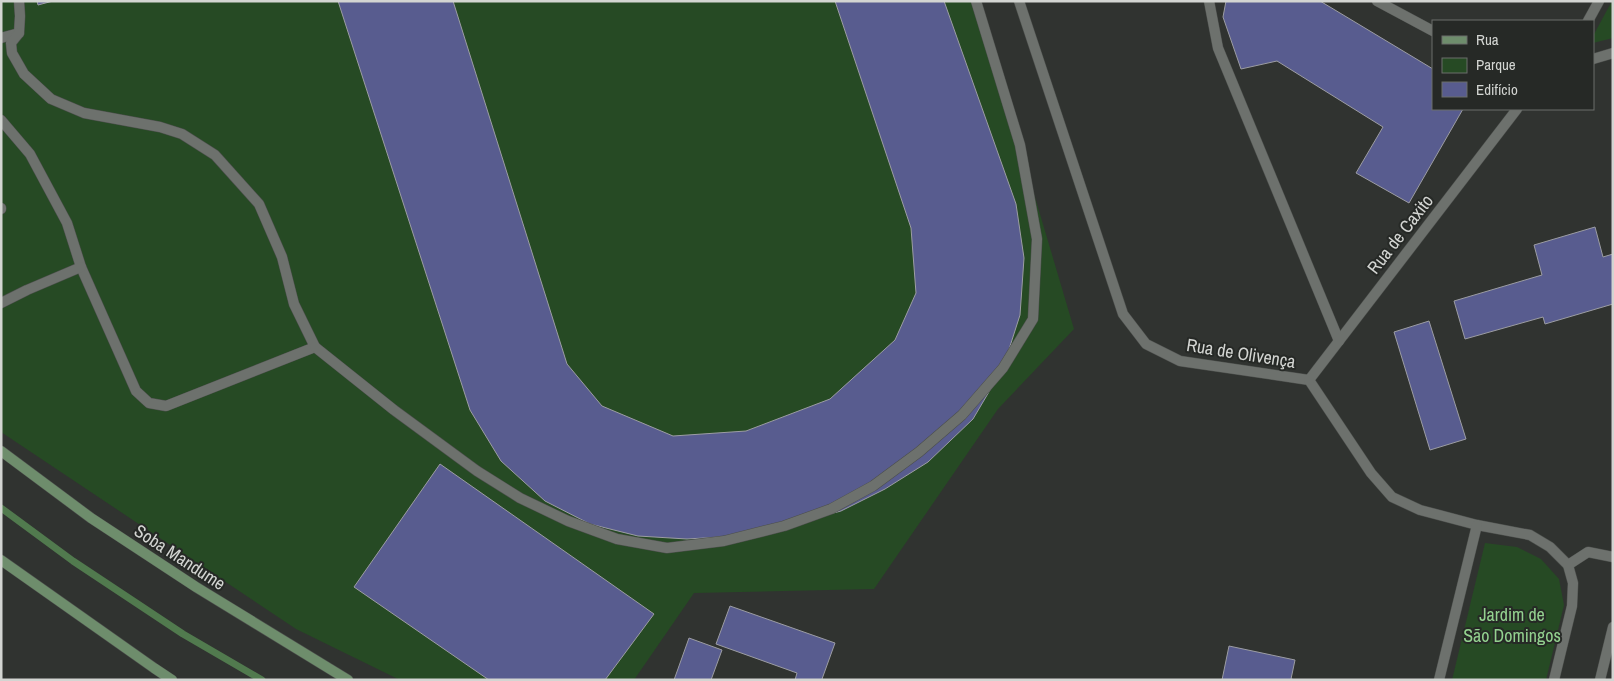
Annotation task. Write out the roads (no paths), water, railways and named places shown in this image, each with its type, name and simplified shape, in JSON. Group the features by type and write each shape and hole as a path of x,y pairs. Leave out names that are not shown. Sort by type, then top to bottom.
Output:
{"main road":[{"name":"Soba Mandume","path":"1,452 90,518 333,676 348,680"},
{"path":"1,560 172,680"}],"street":[{"path":"19,1 19,33 12,43 12,54 24,74 51,99 84,113 160,127 182,134 215,155 259,204 282,257 294,304 315,347 394,410 484,475 520,498 568,521 617,539 667,548 724,541 784,526 831,509 880,480 919,452 962,415 1003,368 1033,319 1037,239 1020,145 976,1"},
{"name":"Rua de Olivença","path":"1019,1 1124,314 1146,344 1180,361 1309,380 1371,473 1392,497 1420,510 1477,525 1530,535 1550,547 1568,565"},
{"path":"1209,1 1218,48 1338,341"},
{"path":"1376,1 1432,30"},
{"path":"1589,20 1599,1"},
{"path":"1,38 19,33"},
{"path":"1594,59 1613,53"},
{"name":"Rua de Caxito","path":"1309,380 1516,110"},
{"path":"1,120 30,154 52,194 67,223 80,267 136,391 149,402 166,406 315,347"},
{"path":"1,303 80,267"},
{"path":"1439,680 1477,525"},
{"path":"1554,680 1572,606 1573,583 1568,565 1588,552 1613,557"},
{"path":"1600,680 1613,627"}],"waterway":[{"path":"1,508 73,561 183,634 262,680"}],"park label":[{"name":"Jardim de São Domingos","path":"1512,624"}]}
